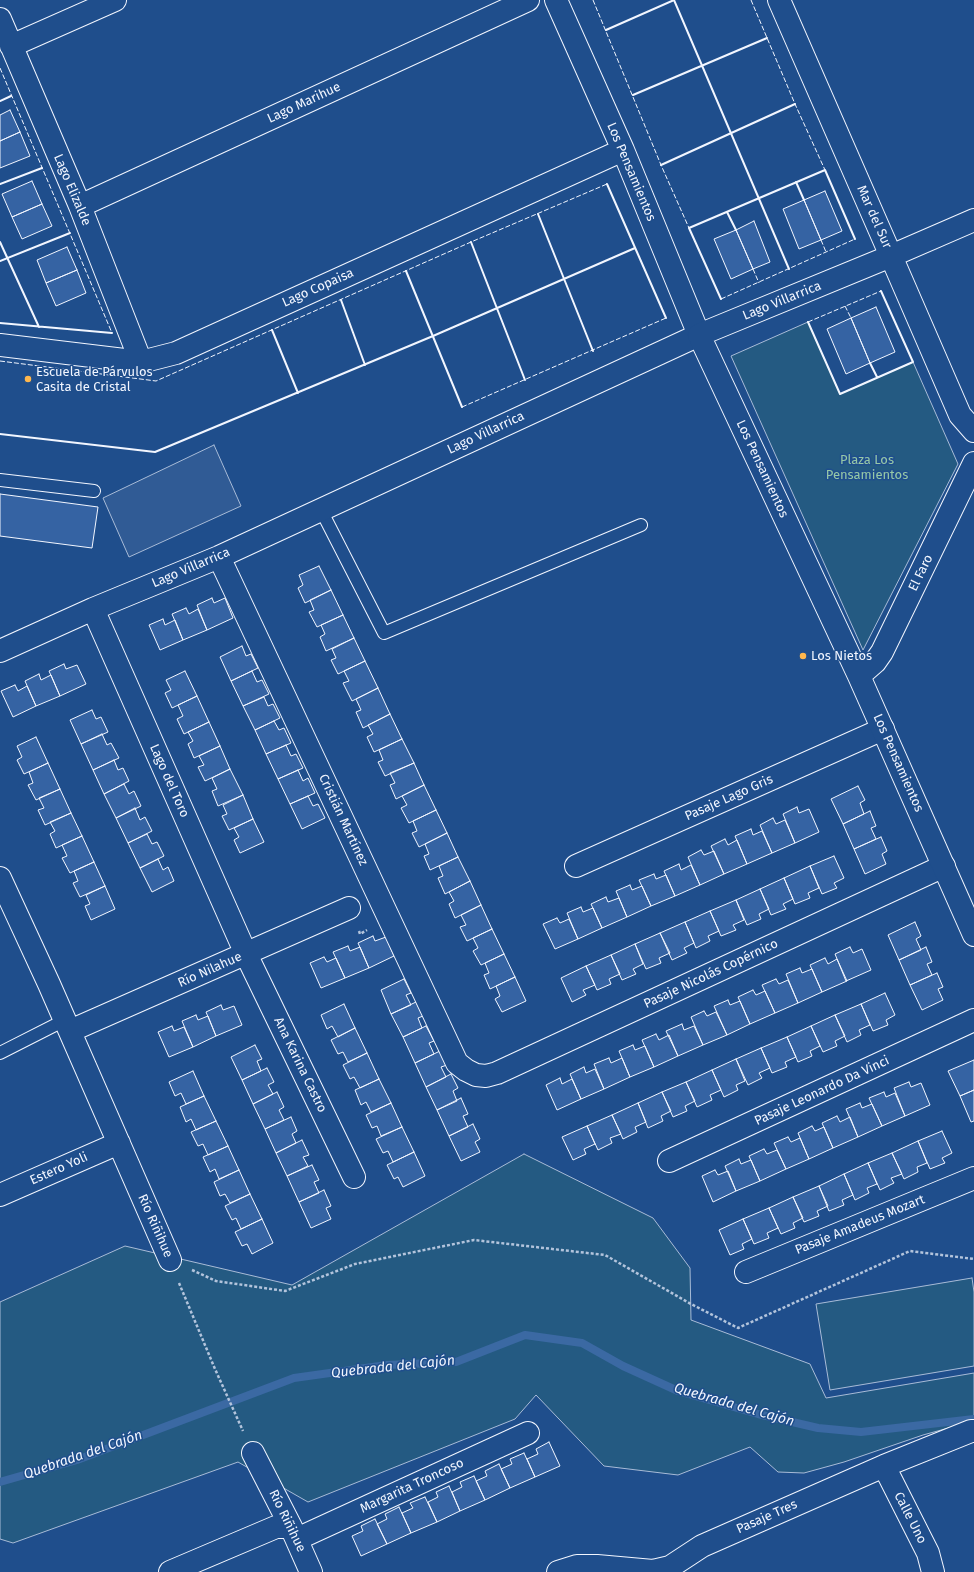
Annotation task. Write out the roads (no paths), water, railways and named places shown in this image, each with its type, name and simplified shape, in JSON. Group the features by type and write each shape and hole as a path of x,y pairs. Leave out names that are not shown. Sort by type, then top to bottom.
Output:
{"street":[{"path":"11,46 115,0"},
{"name":"Lago Marihue","path":"80,206 528,0"},
{"name":"Los Pensamientos","path":"556,0 623,150 698,336 859,676 974,935"},
{"name":"Mar del Sur","path":"779,0 960,415 974,431"},
{"name":"Lago Elizalde","path":"0,19 80,206 141,362"},
{"name":"Lago Copaisa","path":"0,345 141,362 176,353 623,150"},
{"name":"Lago Villarrica","path":"0,651 93,609 219,557 698,336 974,220"},
{"name":"El Faro","path":"859,676 875,662 882,652 974,463"},
{"name":"Cristián Martínez","path":"219,557 457,1063 476,1075"},
{"name":"Lago del Toro","path":"93,609 246,954"},
{"name":"Pasaje Lago Gris","path":"576,866 883,729"},
{"name":"Pasaje Nicolás Copérnico","path":"476,1075 486,1076 497,1073 944,866"},
{"name":"Río Riñihue","path":"0,878 68,1025 170,1260"},
{"name":"Río Nilahue","path":"68,1025 246,954 349,908"},
{"name":"Ana Karina Castro","path":"246,954 354,1177"},
{"name":"Pasaje Leonardo Da Vinci","path":"669,1161 974,1020"},
{"name":"Estero Yoli","path":"0,1195 118,1143"},
{"name":"Pasaje Amadeus Mozart","path":"746,1272 974,1178"},
{"name":"Pasaje Tres","path":"558,1572 577,1566 597,1566 653,1571 670,1567 702,1546 884,1466 974,1431"},
{"name":"Margarita Troncoso","path":"170,1572 276,1527 294,1533 528,1433"},
{"name":"Río Riñihue","path":"253,1453 294,1533 311,1572"},
{"name":"Calle Uno","path":"884,1466 928,1554 933,1572"}],"lane":[{"path":"0,480 94,491"},
{"path":"321,510 384,633 641,525"},
{"path":"0,1053 68,1025"}],"waterway":[{"name":"Quebrada del Cajón","path":"0,1482 77,1460 294,1378 387,1365 456,1362 525,1335 582,1343 623,1366 678,1391 758,1414 818,1428 861,1432 974,1419"}],"place":[{"name":"Escuela de Párvulos Casita de Cristal","path":"28,379"},
{"name":"Los Nietos","path":"803,656"}],"park label":[{"name":"Plaza Los Pensamientos","path":"867,468"}]}
